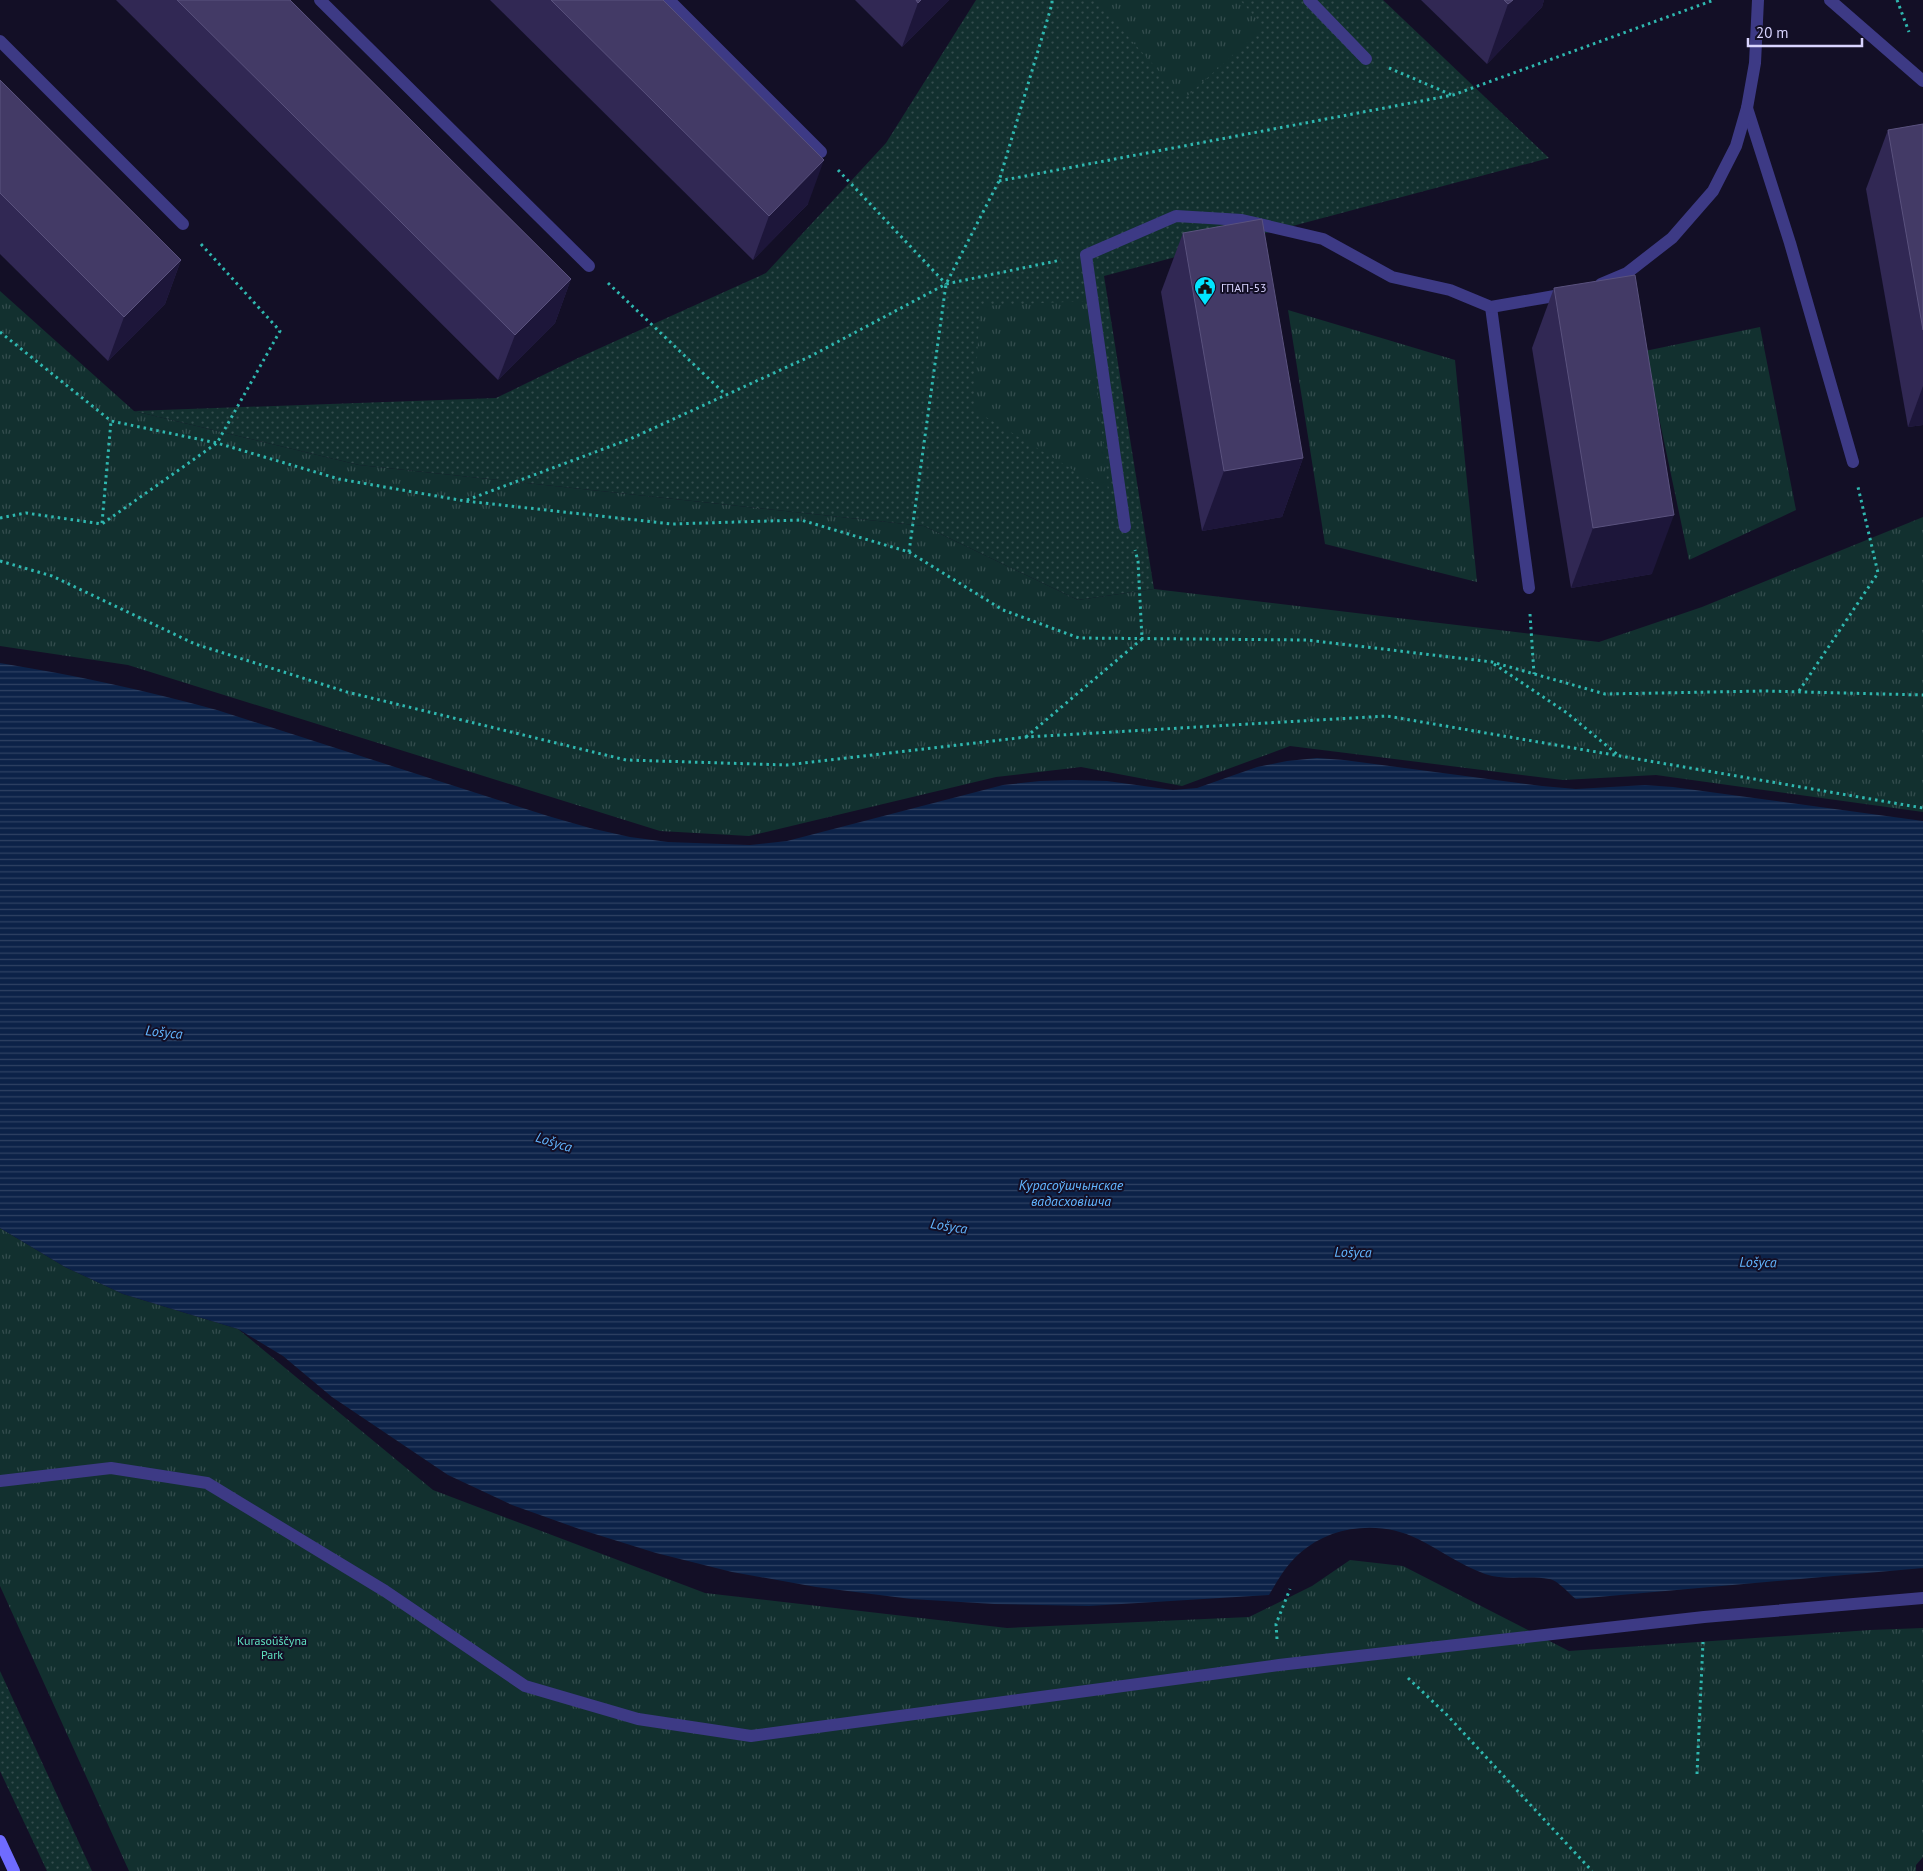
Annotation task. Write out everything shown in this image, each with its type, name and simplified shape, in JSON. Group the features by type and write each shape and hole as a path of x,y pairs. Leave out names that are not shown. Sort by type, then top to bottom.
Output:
{"main road":[{"path":"0,1841 14,1871"}],"street":[{"path":"320,0 589,266"},
{"path":"670,0 821,152"},
{"path":"1309,0 1366,59"},
{"path":"1125,526 1086,255 1176,216 1242,220 1322,239 1392,277 1450,290 1491,308 1584,290 1628,273 1672,238 1713,191 1736,146 1747,108 1755,63 1758,0"},
{"path":"1830,0 1923,81"},
{"path":"0,42 183,224"},
{"path":"1747,108 1790,243 1853,462"},
{"path":"1491,308 1528,588"},
{"path":"0,1481 110,1468 207,1482 385,1591 525,1686 638,1719 751,1736 1279,1664 1704,1617 1923,1598"}],"path":[{"path":"909,552 946,284 998,181 1052,2 1046,0"},
{"path":"998,181 1453,95 1714,0"},
{"path":"1366,59 1453,95"},
{"path":"821,152 946,284"},
{"path":"0,518 26,513 102,524 217,442 280,331 183,224"},
{"path":"465,501 630,439 811,356 946,284 1086,255"},
{"path":"589,266 726,395"},
{"path":"0,332 111,421 217,442 339,479 465,501 672,524 801,520 909,552 1003,610 1080,638 1307,640 1492,662 1606,694 1799,691 1923,694"},
{"path":"102,524 111,421"},
{"path":"1799,691 1878,573 1853,462"},
{"path":"1138,560 1142,639"},
{"path":"0,561 52,576 195,644 347,692 626,760 787,765 1026,737 1387,716 1923,808"},
{"path":"1528,588 1534,674"},
{"path":"1026,737 1142,639"},
{"path":"1492,662 1567,713 1619,756"},
{"path":"1276,1624 1290,1589"},
{"path":"1697,1774 1704,1617"},
{"path":"1381,1653 1446,1714 1592,1871"}],"green space":[{"path":"976,0 1383,0 1549,158 1104,276 1154,589 1078,600 924,526 359,465 134,411 496,398 578,358 766,273 886,143"},
{"path":"1095,0 1240,0 1264,27 1184,99"},
{"path":"0,291 134,411 359,465 924,526 1078,600 1154,589 1599,642 1702,607 1923,517 1923,812 1656,775 1563,780 1290,746 1182,786 1081,767 996,777 749,836 660,831 128,665 0,646"},
{"path":"1088,301 1108,491 974,410 980,306"},
{"path":"1288,310 1455,360 1477,582 1325,544"},
{"path":"1760,327 1796,510 1689,560 1645,351"},
{"name":"Kurasoŭščyna Park","path":"0,1228 65,1267 123,1294 238,1329 433,1490 705,1593 1007,1628 1249,1617 1312,1586 1350,1560 1403,1566 1569,1651 1923,1628 1923,1857 1916,1865 1916,1871 129,1871 0,1586"},
{"path":"0,1671 92,1871 47,1871 0,1771"}],"water":[{"name":"Курасоўшчынскае вадасховішча","path":"0,663 109,684 217,710 548,816 630,837 668,842 750,845 787,841 1003,785 1040,781 1107,781 1173,790 1197,788 1257,767 1317,758 1576,789 1645,785 1673,787 1923,821 1923,1568 1576,1599 1560,1584 1552,1580 1501,1577 1485,1574 1404,1533 1388,1529 1357,1528 1326,1536 1300,1553 1283,1573 1269,1595 1089,1606 994,1604 911,1599 816,1587 732,1572 656,1553 582,1530 512,1505 448,1475 332,1397 283,1356 238,1329 123,1294 65,1267 0,1228"}],"building":[{"path":"177,0 290,0 571,279 515,335"},
{"path":"551,0 663,0 824,160 769,216"},
{"path":"1504,0 1513,0 1508,4"},
{"path":"0,80 181,260 124,317 0,193"},
{"path":"1923,124 1923,330 1888,130"},
{"path":"1262,219 1303,458 1224,471 1183,233"},
{"path":"1635,275 1674,515 1593,528 1554,288"}],"place":[{"name":"ГПАП-53","path":"1205,306"}],"water label":[{"name":"Lošyca","path":"164,1032"},
{"name":"Lošyca","path":"554,1142"},
{"name":"Lošyca","path":"949,1226"},
{"name":"Lošyca","path":"1353,1252"},
{"name":"Lošyca","path":"1758,1262"}]}
